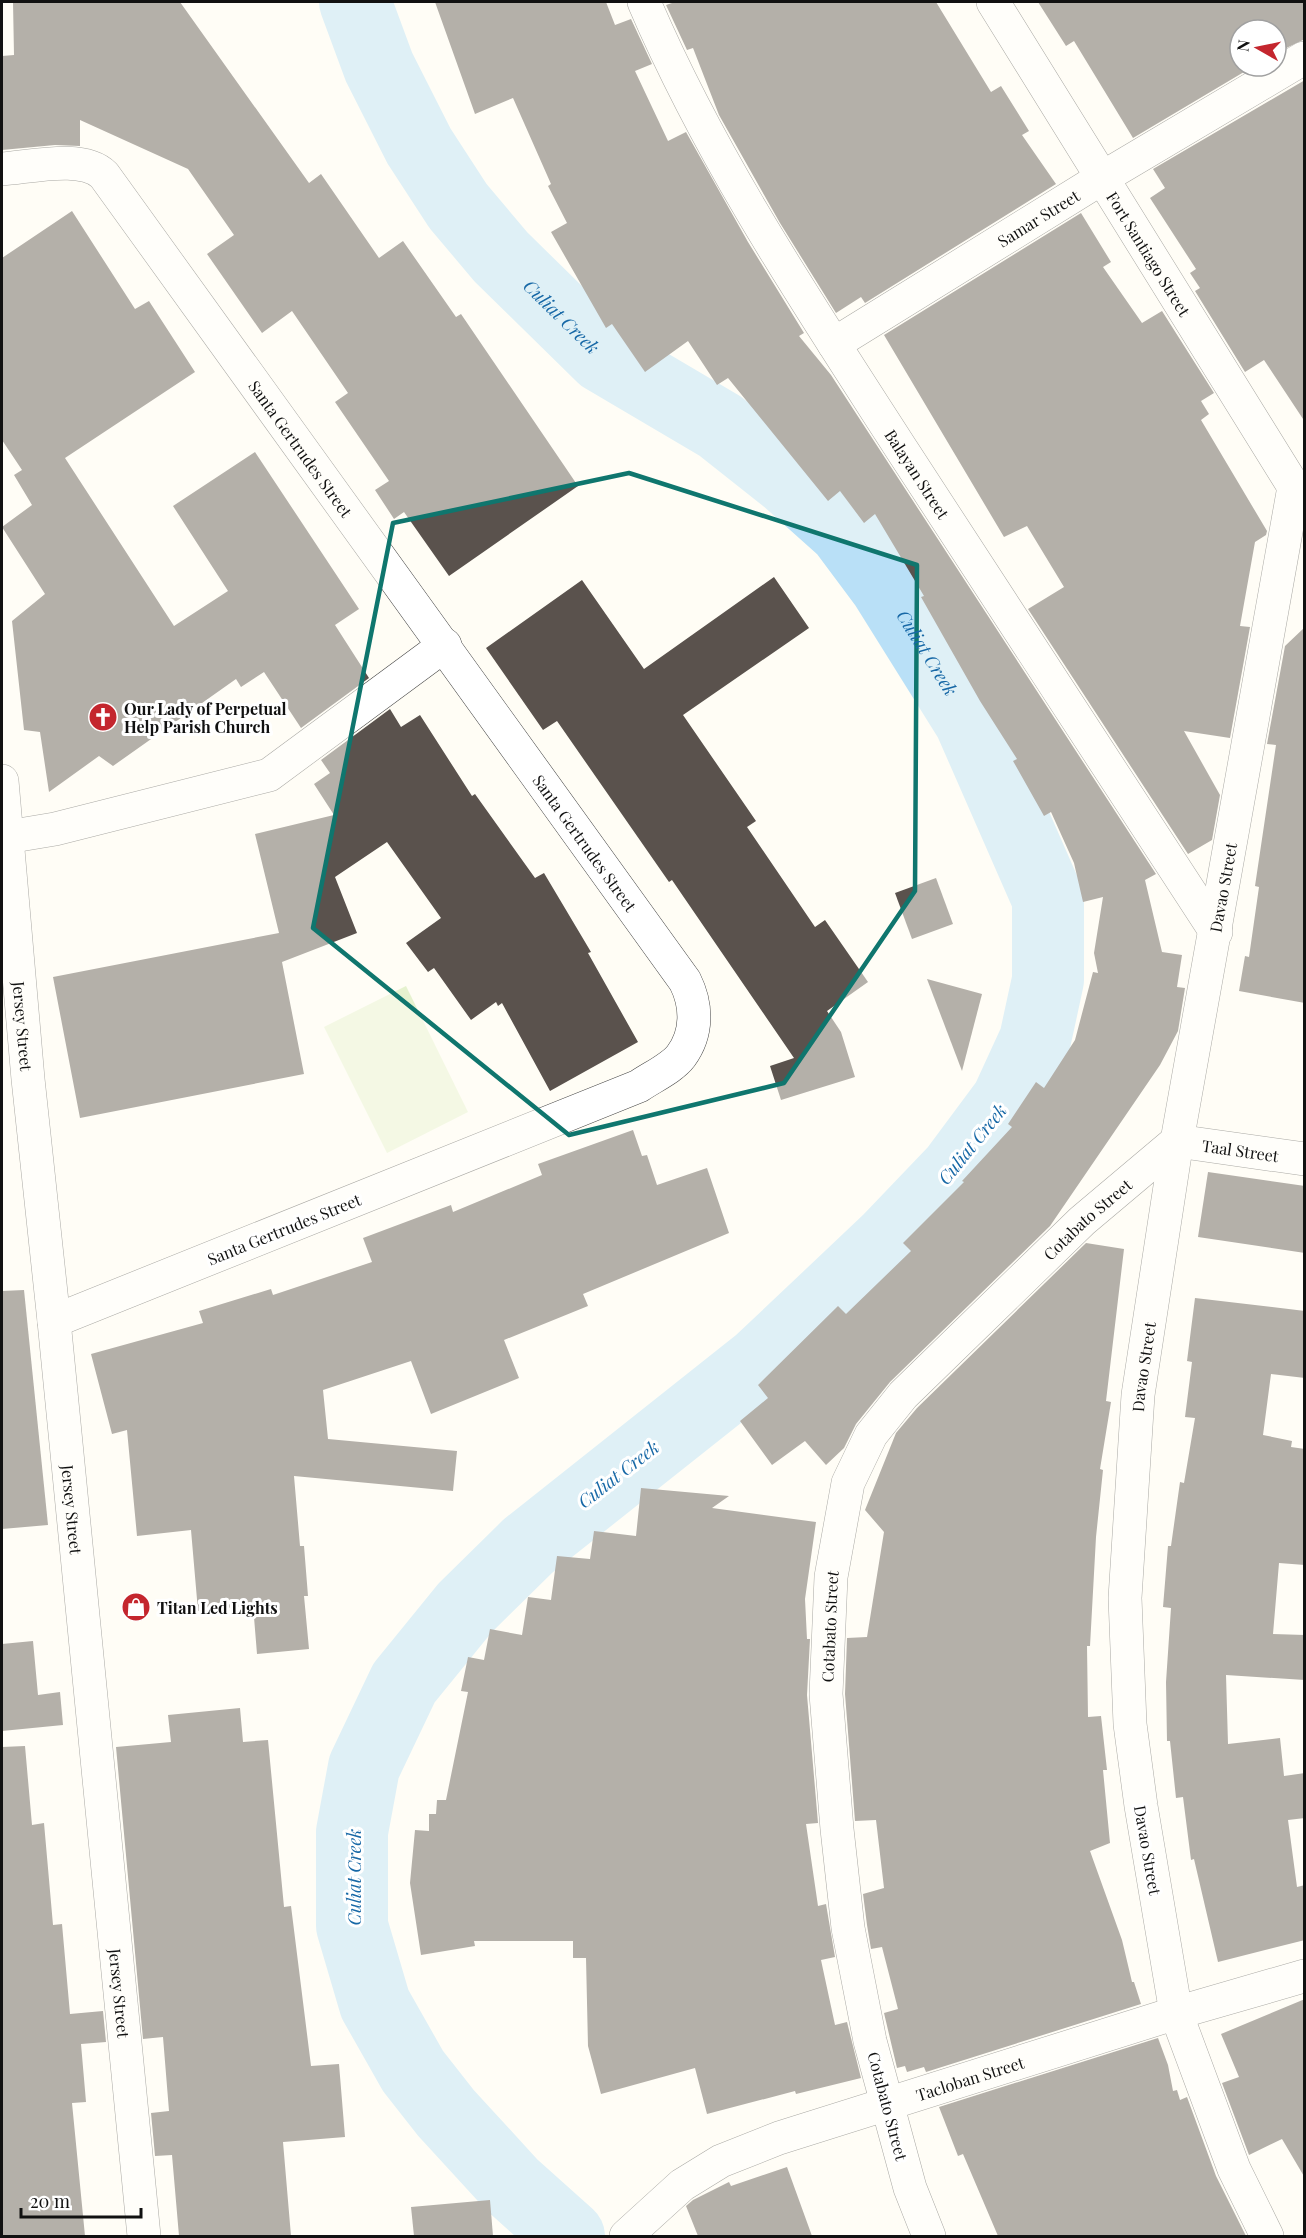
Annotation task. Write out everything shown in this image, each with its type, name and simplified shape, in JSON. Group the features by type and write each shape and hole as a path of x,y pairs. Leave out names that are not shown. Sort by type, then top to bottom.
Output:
{"street":[{"name":"Balayan Street","path":"644,2 663,47 735,183 834,344 1216,932"},
{"name":"Fort Santiago Street","path":"993,2 1299,495"},
{"name":"Samar Street","path":"834,344 1102,178 1305,58"},
{"name":"Santa Gertrudes Street","path":"2,169 79,163 98,168 104,175 445,645 685,981 694,999 691,1039 680,1057 639,1086 54,1321"},
{"name":"Davao Street","path":"1267,2236 1234,2169 1176,2013 1141,1806 1130,1724 1125,1598 1138,1395 1177,1141 1299,495"},
{"path":"7,837 55,829 269,775 445,645"},
{"name":"Jersey Street","path":"2,781 28,1079 144,2236"},
{"name":"Taal Street","path":"1177,1141 1305,1159"},
{"name":"Cotabato Street","path":"929,2236 910,2188 870,2041 848,1928 837,1829 826,1694 831,1577 848,1483 871,1436 903,1395 1082,1221 1177,1141"},
{"name":"Tacloban Street","path":"627,2235 682,2185 722,2162 779,2138 888,2106 1176,2013 1305,1976"}],"highlighted area":[{"path":"629,473 917,565 915,891 784,1083 569,1135 313,928 393,523"}],"green space":[{"path":"406,986 468,1112 387,1153 324,1027"}],"building":[{"path":"13,2 180,2 309,183 321,174 379,258 403,241 456,317 461,314 578,486 449,576 404,512 394,519 375,490 389,481 335,402 348,393 292,311 262,333 207,254 234,235 188,169 80,120 80,146 55,145 2,150 2,56 14,55"},
{"path":"435,2 606,2 615,25 631,19 652,64 635,71 668,141 686,132 748,242 804,333 799,336 831,375 1156,874 1145,880 1162,952 1182,955 1177,987 1185,988 1178,1031 1160,1065 1050,1226 890,1382 856,1424 844,1448 826,1465 805,1441 772,1465 740,1421 768,1398 758,1385 838,1306 846,1314 911,1251 903,1243 964,1182 962,1181 1012,1127 1008,1124 1036,1082 1044,1088 1075,1040 1093,972 1098,973 1094,953 1103,897 1083,902 1074,863 1051,812 1044,816 1013,761 1017,759 980,701 921,597 924,596 875,514 864,523 840,491 828,501 728,378 717,385 688,341 645,372 612,324 606,328 551,232 567,223 548,186 551,184 513,98 475,114"},
{"path":"675,2 936,2 991,92 1001,86 1029,131 1022,135 1056,184 865,303 861,297 836,313 780,223 719,115 693,48 687,50 666,5"},
{"path":"1038,2 1305,2 1305,39 1288,47 1288,18 1228,18 1228,78 1234,78 1133,138 1074,41 1066,46"},
{"path":"1305,80 1305,422 1264,360 1245,372 1195,291 1200,288 1190,273 1196,269 1150,198 1165,188 1153,169"},
{"path":"72,211 135,309 149,301 195,372 65,458 174,626 228,591 173,506 255,452 359,609 335,625 369,678 301,728 264,672 241,687 236,679 113,766 99,756 49,792 40,732 24,730 12,621 45,594 2,527 32,505 14,475 22,470 2,440 2,258"},
{"path":"1081,213 1111,262 1103,267 1142,323 1162,311 1214,393 1201,401 1209,414 1201,420 1267,531 1266,535 1255,542 1240,626 1250,627 1230,738 1184,731 1220,795 1212,840 1188,854 1028,609 1064,587 1027,526 1004,537 884,335"},
{"path":"774,577 809,628 683,715 756,821 747,827 815,927 825,920 868,982 827,1011 841,1032 855,1077 781,1100 770,1066 794,1058 672,880 669,882 557,721 543,730 486,648 582,580 644,669"},
{"path":"1305,627 1305,1003 1239,991 1245,956 1249,957 1259,887 1255,886 1276,745 1267,744 1285,646"},
{"path":"390,709 401,727 420,715 472,796 475,794 535,878 544,873 591,952 588,953 638,1042 550,1091 502,1003 498,1006 496,1002 471,1020 434,968 428,972 406,943 441,918 387,842 335,877 357,933 282,962 304,1074 80,1118 53,977 279,933 255,834 334,815 314,784 330,773 321,760"},
{"path":"936,878 953,924 912,939 895,893"},
{"path":"927,979 982,994 962,1071"},
{"path":"633,1130 642,1156 647,1155 657,1185 707,1168 729,1233 583,1294 588,1306 504,1340 519,1378 431,1414 411,1361 323,1390 328,1439 457,1451 453,1491 294,1476 300,1546 304,1546 308,1596 304,1596 309,1649 257,1654 253,1605 198,1611 191,1530 137,1536 127,1430 112,1434 91,1354 203,1323 199,1311 271,1289 273,1295 372,1262 363,1238 451,1205 453,1212 542,1175 538,1164"},
{"path":"1208,1172 1305,1186 1305,1253 1198,1237"},
{"path":"1086,1243 1124,1249 1106,1401 1111,1402 1100,1469 1103,1470 1096,1537 1090,1646 1087,1646 1088,1717 1101,1716 1107,1770 1103,1770 1110,1843 1090,1851 1122,1940 1132,1982 1134,1982 1141,2004 926,2072 924,2067 907,2072 905,2066 897,2068 884,2013 898,2009 882,1947 871,1949 867,1925 863,1894 884,1888 876,1820 855,1821 845,1694 847,1638 867,1637 884,1532 865,1510 896,1433 917,1408"},
{"path":"24,1290 48,1525 2,1529 2,1291"},
{"path":"1195,1298 1305,1311 1305,1378 1271,1374 1263,1435 1292,1441 1291,1447 1305,1449 1305,1565 1279,1563 1273,1634 1305,1635 1305,1680 1226,1675 1228,1744 1280,1738 1284,1776 1305,1773 1305,1818 1288,1820 1297,1887 1305,1885 1305,1940 1218,1962 1194,1859 1191,1860 1183,1797 1176,1798 1170,1741 1167,1741 1166,1682 1171,1608 1163,1607 1168,1546 1171,1546 1180,1482 1184,1483 1195,1418 1185,1417 1192,1362 1187,1361"},
{"path":"641,1488 729,1496 712,1508 816,1522 805,1599 807,1639 810,1639 807,1695 818,1823 806,1824 818,1906 826,1904 835,1957 821,1960 835,2025 847,2022 861,2078 796,2094 795,2091 707,2114 695,2068 601,2094 588,2046 586,1958 573,1958 573,1941 474,1941 475,1946 421,1955 410,1883 415,1830 429,1831 429,1814 436,1814 437,1800 446,1800 468,1692 461,1691 468,1657 484,1660 490,1629 522,1635 528,1597 551,1600 557,1556 590,1559 594,1531 636,1536"},
{"path":"33,1641 38,1695 60,1692 63,1725 2,1731 2,1644"},
{"path":"240,1708 243,1742 268,1740 284,1907 291,1906 311,2066 339,2064 345,2137 283,2142 291,2236 179,2236 172,2155 155,2156 151,2113 169,2111 163,2037 143,2039 116,1747 171,1742 168,1715"},
{"path":"25,1746 32,1825 44,1823 53,1925 62,1924 70,2014 103,2011 106,2042 81,2044 86,2102 72,2103 85,2236 3,2236 2,1747"},
{"path":"1305,1999 1305,2178 1282,2139 1249,2155 1222,2083 1239,2077 1221,2034"},
{"path":"1158,2038 1168,2065 1173,2091 1177,2090 1180,2100 1187,2097 1216,2176 1246,2236 998,2236 963,2154 958,2156 939,2107"},
{"path":"787,2167 812,2236 698,2236 686,2206 693,2200 729,2182 731,2186"},
{"path":"490,2200 493,2236 414,2236 411,2207"}],"waterway":[{"name":"Culiat Creek","path":"355,2 379,67 419,146 458,206 501,257 603,357 720,426 787,479 844,530 885,585 970,721 1048,899 1048,980 1035,1040 1007,1101 955,1171 889,1240 760,1362 528,1546 465,1608 404,1683 364,1767 352,1832 352,1926 375,2004 413,2071 446,2113 512,2185 569,2236"}],"place":[{"name":"Our Lady of Perpetual Help Parish Church","path":"103,717"},
{"name":"Titan Led Lights","path":"136,1607"}]}
